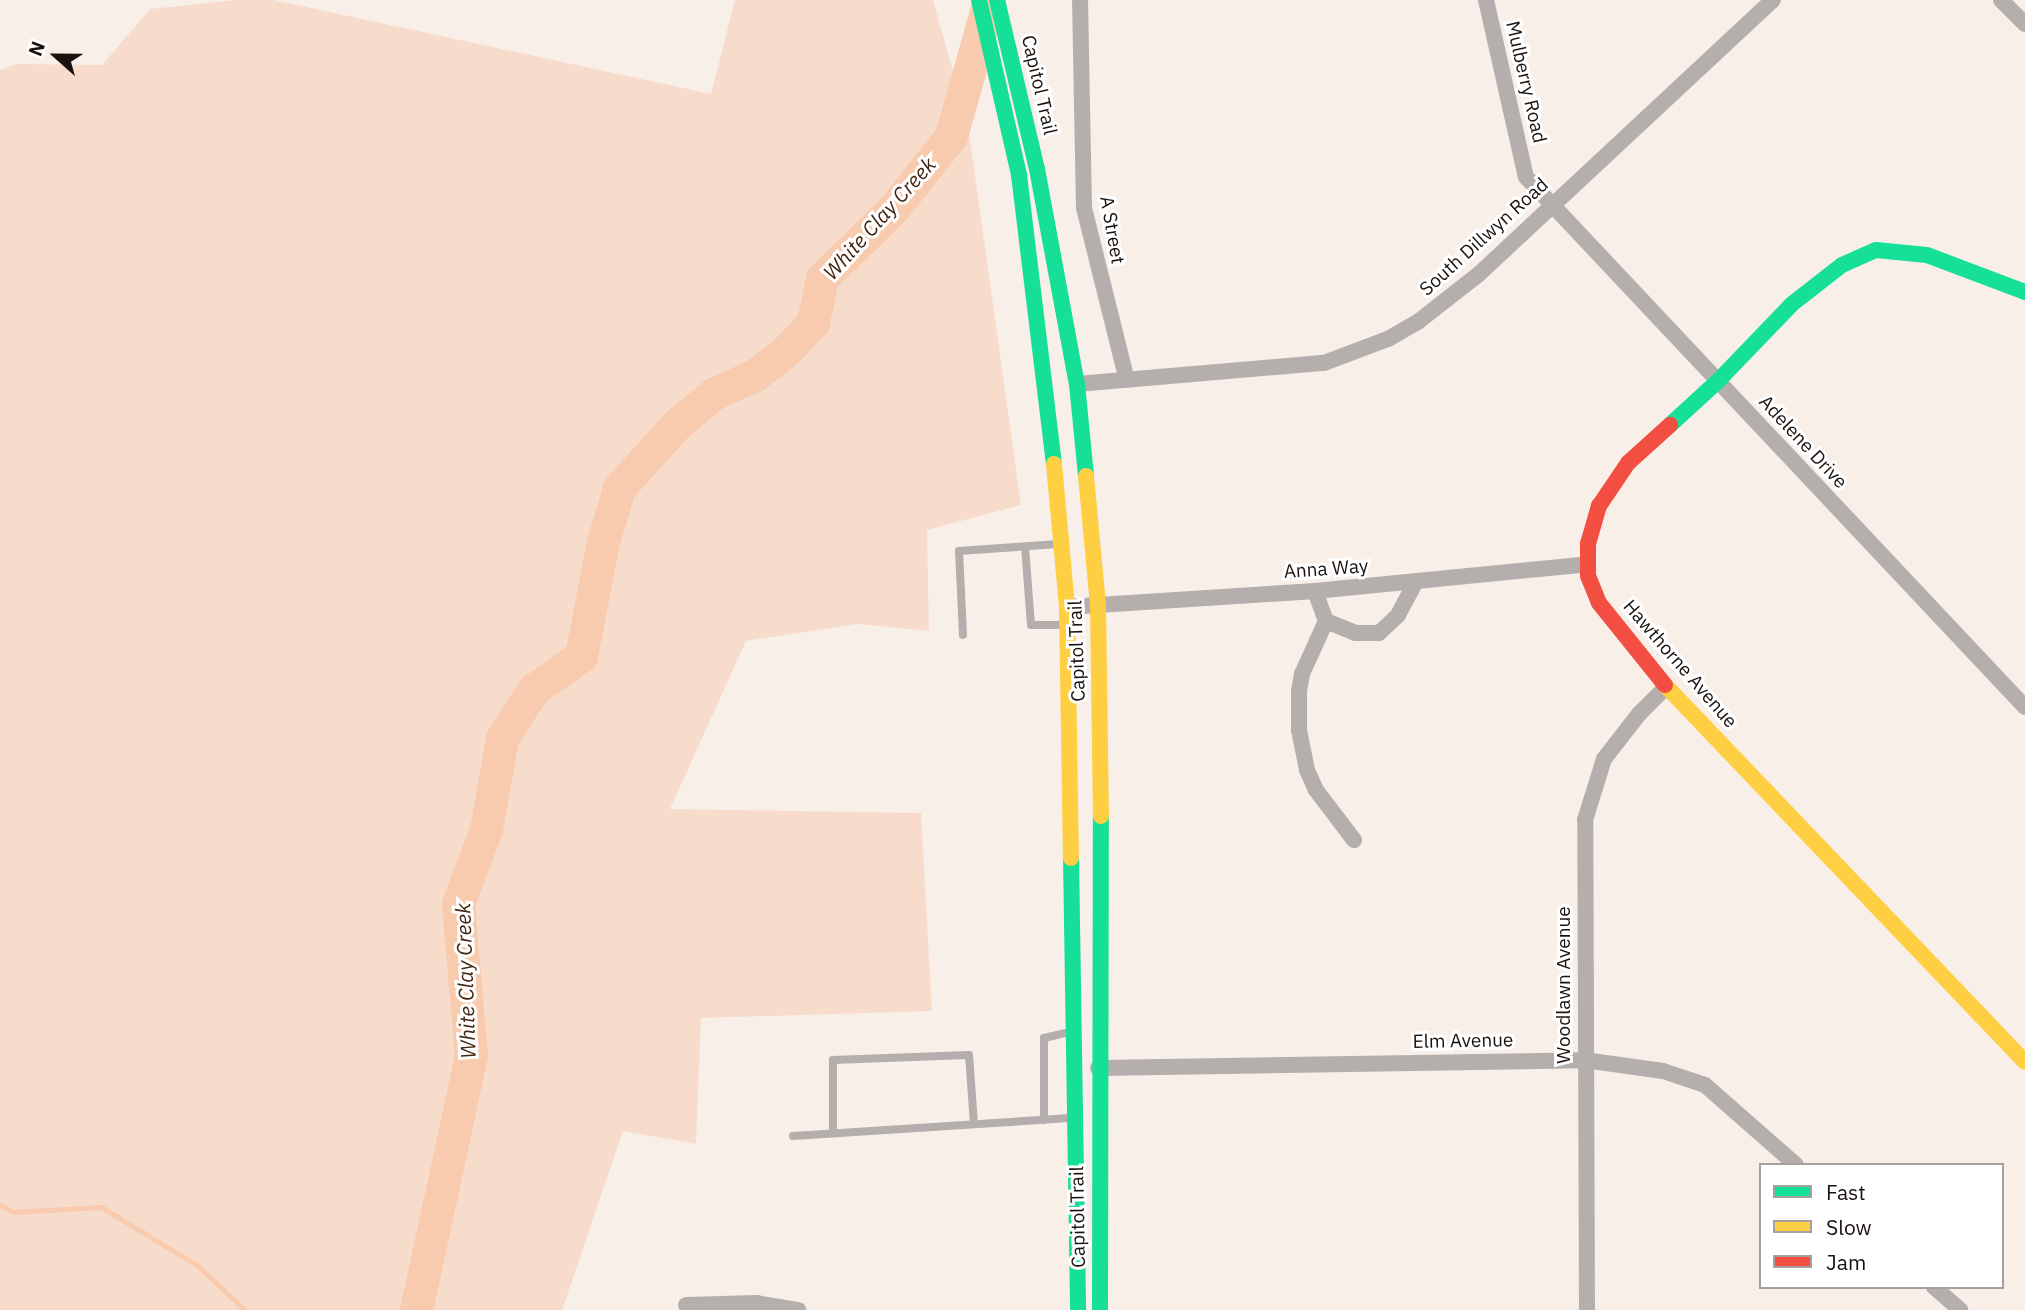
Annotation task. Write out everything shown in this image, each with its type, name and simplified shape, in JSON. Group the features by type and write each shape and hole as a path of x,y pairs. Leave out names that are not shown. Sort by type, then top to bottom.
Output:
{"main road":[{"name":"Capitol Trail","path":"979,0 1019,175 1051,425 1067,607 1078,1310"},
{"name":"Capitol Trail","path":"997,0 1037,169 1077,384 1098,605 1101,800 1097,1069 1100,1310"},
{"name":"Hawthorne Avenue","path":"2025,292 1927,255 1876,250 1842,265 1792,304 1717,382 1628,463 1599,506 1588,544 1588,576 1600,603 1666,687 2025,1062"}],"street":[{"name":"A Street","path":"1080,0 1084,208 1127,380"},
{"name":"Mulberry Road","path":"1486,0 1526,177 1551,207"},
{"name":"South Dillwyn Road","path":"1077,384 1324,363 1388,340 1446,302 1773,0"},
{"path":"2001,0 2025,24"},
{"name":"Adelene Drive","path":"1551,207 2025,707"},
{"name":"Anna Way","path":"1067,607 1415,583 1588,564"},
{"path":"1326,621 1356,634 1380,633 1398,615 1415,583"},
{"path":"1315,591 1326,621 1302,674 1299,730 1307,770 1316,790 1354,840"},
{"name":"Woodlawn Avenue","path":"1587,1310 1585,820 1604,759 1639,713 1666,687"},
{"name":"Elm Avenue","path":"1097,1069 1584,1060 1663,1071 1705,1085 1794,1163"},
{"path":"1936,1289 1960,1310"},
{"path":"685,1305 756,1303 797,1310"}],"lane":[{"path":"962,635 959,551 1061,544"},
{"path":"1025,547 1031,625 1067,625"},
{"path":"1044,1120 1044,1038 1074,1031"},
{"path":"833,1133 833,1060 969,1055 974,1124"},
{"path":"793,1136 1076,1118"}],"shaded area":[{"path":"237,0 274,0 711,94 735,0 933,0 968,125 1021,505 927,530 929,631 858,624 746,641 670,809 921,813 932,1011 701,1018 696,1144 623,1131 562,1310 0,1310 0,70 17,64 102,65 150,9"}],"waterway":[{"name":"White Clay Creek","path":"416,1310 471,1056 458,904 486,829 502,738 533,690 581,656 603,542 619,488 677,424 715,393 755,375 787,350 813,322 822,278 894,208 951,136 989,1"},
{"path":"0,1205 13,1212 101,1207 197,1265 245,1310"}],"traffic: fast":[{"path":"979,0 1019,175 1054,464"},
{"path":"997,0 1037,169 1077,384 1086,476"},
{"path":"1670,425 1717,382 1792,304 1842,265 1876,250 1927,255 2025,292"},
{"path":"1100,1310 1101,816"},
{"path":"1071,858 1078,1310"}],"traffic: slow":[{"path":"1054,464 1067,607 1071,858"},
{"path":"1086,476 1098,605 1101,816"},
{"path":"1665,685 2025,1062"}],"traffic: jam":[{"path":"1665,685 1599,603 1588,576 1588,544 1599,506 1628,463 1670,425"}]}
